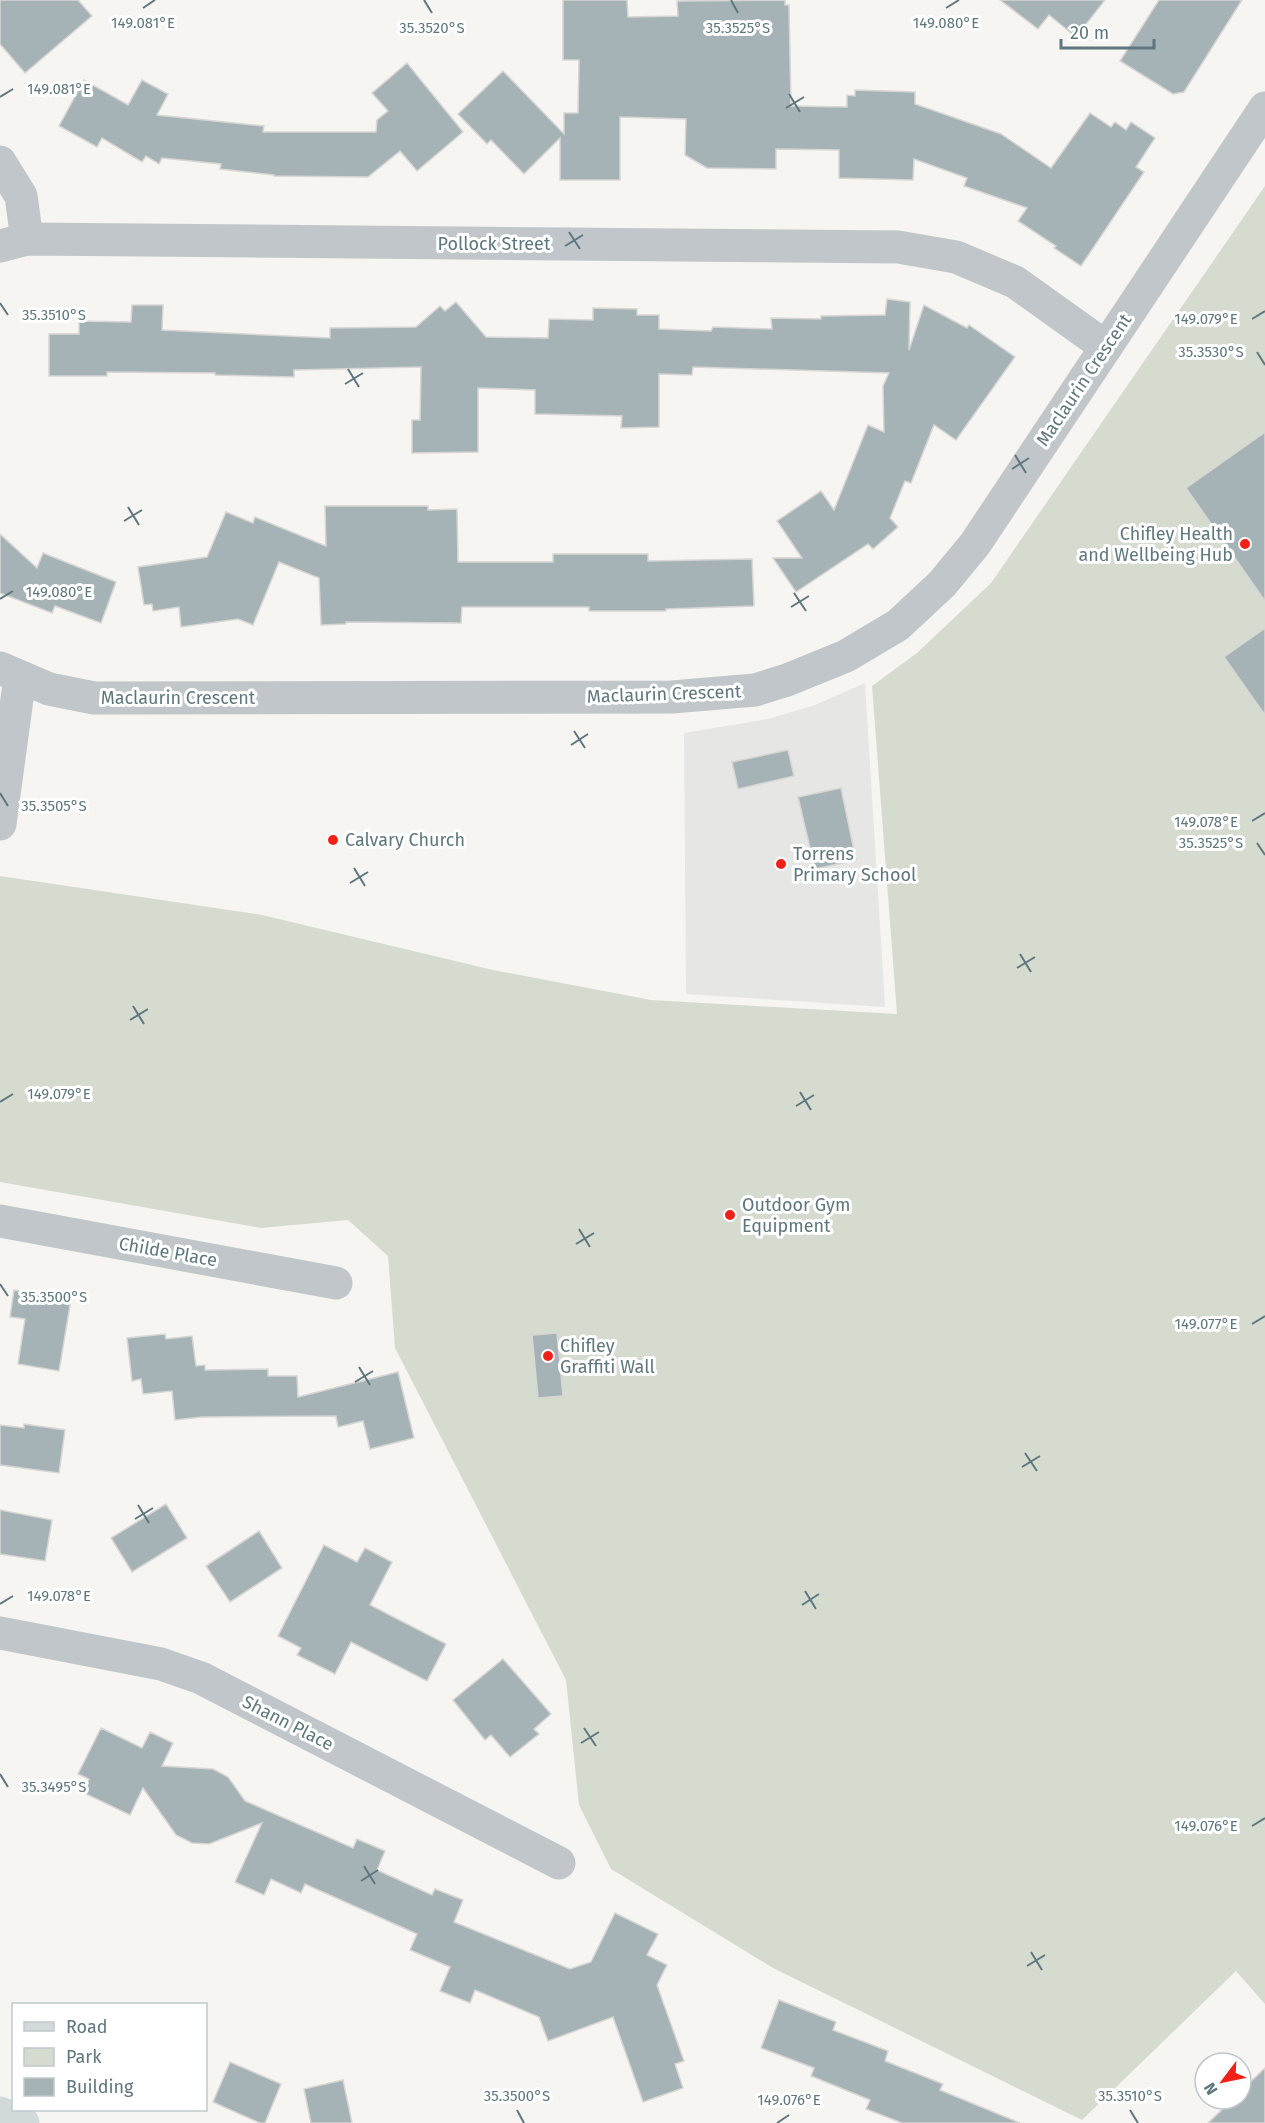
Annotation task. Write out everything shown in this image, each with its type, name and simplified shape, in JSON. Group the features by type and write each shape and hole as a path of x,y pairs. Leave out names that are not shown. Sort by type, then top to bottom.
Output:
{"street":[{"name":"Maclaurin Crescent","path":"10,672 49,689 94,698 672,696 755,690 787,680 846,656 898,625 942,584 975,544 1265,108"},
{"path":"0,162 21,195 13,243"},
{"name":"Pollock Street","path":"13,243 898,246 956,257 1014,282 1106,347"},
{"path":"0,824 10,672"},
{"name":"Childe Place","path":"0,1221 336,1283"},
{"name":"Shann Place","path":"0,1633 161,1664 201,1678 559,1863"},
{"path":"0,2114 23,2123"}],"shaded area":[{"name":"Torrens Primary School","path":"865,683 885,1007 686,994 684,733 768,719 815,705"}],"green space":[{"path":"1265,186 1265,2004 1236,1971 1082,2120 773,1968 611,1869 579,1805 566,1680 395,1348 388,1256 348,1220 261,1228 0,1182 0,876 262,915 493,970 651,1000 897,1014 872,686 917,653 991,583"}],"building":[{"path":"0,0 78,0 92,16 25,73 0,44"},
{"path":"563,0 627,0 628,17 678,16 677,1 785,0 785,5 789,5 791,106 847,107 847,95 855,96 855,90 915,92 915,104 1001,134 1051,168 1090,113 1111,127 1115,122 1126,130 1131,122 1155,138 1136,167 1144,172 1081,266 1018,221 1027,208 964,186 967,178 914,159 913,180 839,178 839,150 776,149 776,169 707,168 685,155 686,119 620,117 620,180 560,180 560,138 524,174 491,140 487,144 458,114 503,71 564,134 564,113 578,113 579,60 563,60"},
{"path":"1000,0 1105,0 1076,37 1049,15 1038,29"},
{"path":"1159,0 1242,0 1184,92 1173,94 1120,61"},
{"path":"407,63 463,132 417,171 400,151 368,177 274,176 220,169 221,164 162,158 159,164 146,156 142,162 102,138 97,147 59,126 84,80 128,105 142,80 168,94 157,115 264,126 263,132 376,132 377,120 388,111 372,93"},
{"path":"887,299 910,302 909,350 924,305 967,328 969,325 1015,357 956,440 934,425 911,483 905,481 890,518 898,527 873,549 868,544 796,592 773,558 802,558 777,521 821,491 834,510 868,425 884,432 883,386 889,373 693,367 692,375 659,374 659,427 621,428 622,416 535,414 535,390 478,388 478,452 412,453 412,420 420,420 421,367 294,370 294,377 215,375 215,373 107,372 107,376 49,376 49,334 79,334 79,321 131,322 132,305 163,305 162,330 330,338 330,328 416,327 440,306 445,311 456,302 486,337 548,338 549,319 593,320 593,308 637,309 637,315 659,315 659,329 711,331 713,327 772,329 771,318 821,319 821,316 885,315"},
{"name":"Chifley Health and Wellbeing Hub","path":"1265,432 1265,601 1186,488"},
{"path":"325,506 428,506 428,510 457,509 458,562 553,562 553,554 648,554 648,561 752,559 754,606 666,609 666,611 589,611 589,607 462,607 461,623 346,622 346,624 321,625 319,578 279,562 253,625 238,619 181,627 179,607 153,611 152,604 144,605 138,567 207,557 226,512 253,523 255,517 326,546"},
{"path":"0,534 37,568 43,553 116,582 101,623 55,606 52,613 0,593"},
{"path":"1265,628 1265,715 1224,657"},
{"path":"788,750 794,776 738,789 732,762"},
{"path":"841,788 856,860 815,869 798,797"},
{"path":"14,1290 71,1299 59,1371 18,1364 25,1319 10,1317"},
{"path":"557,1333 563,1396 538,1398 532,1335"},
{"path":"165,1334 166,1339 192,1336 196,1366 205,1365 205,1370 268,1369 268,1376 297,1376 298,1397 398,1372 414,1438 370,1449 363,1421 338,1427 336,1416 202,1417 175,1420 172,1391 143,1394 141,1379 132,1381 127,1338"},
{"path":"24,1424 65,1430 59,1473 0,1465 0,1425 24,1428"},
{"path":"166,1504 187,1538 132,1572 111,1538"},
{"path":"0,1510 52,1520 45,1561 0,1554"},
{"path":"259,1531 282,1568 230,1602 206,1566"},
{"path":"324,1545 357,1562 365,1548 392,1562 370,1605 446,1644 427,1681 351,1642 335,1674 297,1655 301,1648 278,1636"},
{"path":"503,1659 551,1714 534,1729 539,1734 510,1757 491,1735 485,1740 453,1700"},
{"path":"101,1728 142,1748 150,1732 173,1743 162,1766 213,1769 228,1777 245,1801 353,1848 357,1839 385,1851 377,1870 432,1895 435,1889 463,1900 454,1922 570,1969 591,1962 615,1913 658,1934 647,1955 667,1965 657,1985 684,2061 675,2064 683,2088 643,2102 613,2017 548,2041 539,2017 475,1990 470,2003 440,1991 450,1967 410,1950 417,1934 305,1884 301,1893 271,1879 264,1895 235,1882 262,1823 209,1844 192,1843 176,1835 143,1788 130,1815 82,1792 89,1779 78,1774"},
{"path":"779,2000 836,2022 833,2030 888,2051 885,2061 943,2084 940,2090 1020,2123 902,2123 866,2109 870,2100 811,2076 814,2068 761,2048"},
{"path":"230,2062 281,2084 265,2123 260,2123 213,2102"},
{"path":"1265,2068 1265,2123 1208,2123 1220,2111 1253,2111 1253,2080"},
{"path":"343,2080 352,2123 311,2123 304,2089"}],"place":[{"name":"Chifley Health and Wellbeing Hub","path":"1245,544"},
{"name":"Calvary Church","path":"333,840"},
{"name":"Torrens Primary School","path":"781,864"},
{"name":"Outdoor Gym Equipment","path":"730,1215"},
{"name":"Chifley Graffiti Wall","path":"548,1356"}]}
